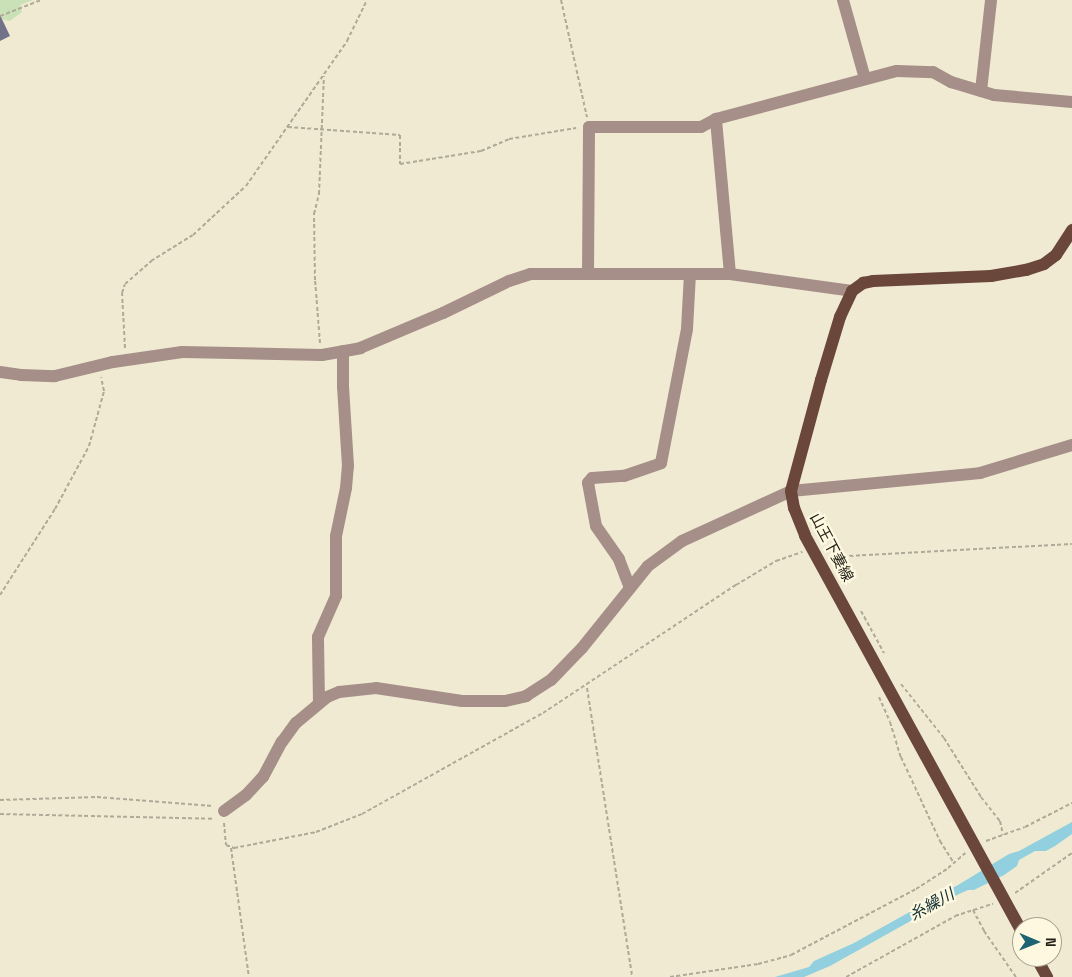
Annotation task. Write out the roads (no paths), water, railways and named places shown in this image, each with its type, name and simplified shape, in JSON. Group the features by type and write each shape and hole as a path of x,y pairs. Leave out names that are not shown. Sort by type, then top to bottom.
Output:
{"main road":[{"path":"852,291 863,283 873,281 991,276 1026,270 1044,264 1056,255 1072,230"},
{"name":"山王下妻線","path":"852,291 840,317 821,380 792,491 799,521 821,555 1014,917"}],"street":[{"path":"843,0 865,79"},
{"path":"981,91 991,0"},
{"path":"588,273 589,127 701,127 716,119 897,72 933,72 951,82 994,95 1072,102"},
{"path":"716,119 730,274"},
{"path":"0,372 55,376 126,360 182,352 322,356 368,344 444,313 509,281 530,274 730,274 852,291"},
{"path":"630,588 619,559 596,526 588,483 592,478 624,476 662,463 687,329 690,274"},
{"path":"319,703 318,637 336,596 336,536 346,488 348,466 343,386 343,351"},
{"path":"224,815 264,777 282,742 296,722 319,703 339,692 376,688 462,700 505,701 526,696 551,680 582,648 648,566 682,541 792,491 980,473 1072,445"}],"water":[{"name":"糸繰川","path":"1072,822 1072,834 1055,846 1046,851 1035,851 1019,860 1017,866 1004,875 974,890 968,890 959,894 830,966 804,977 775,977 809,967 814,961 854,943 1009,854 1019,851"}]}
